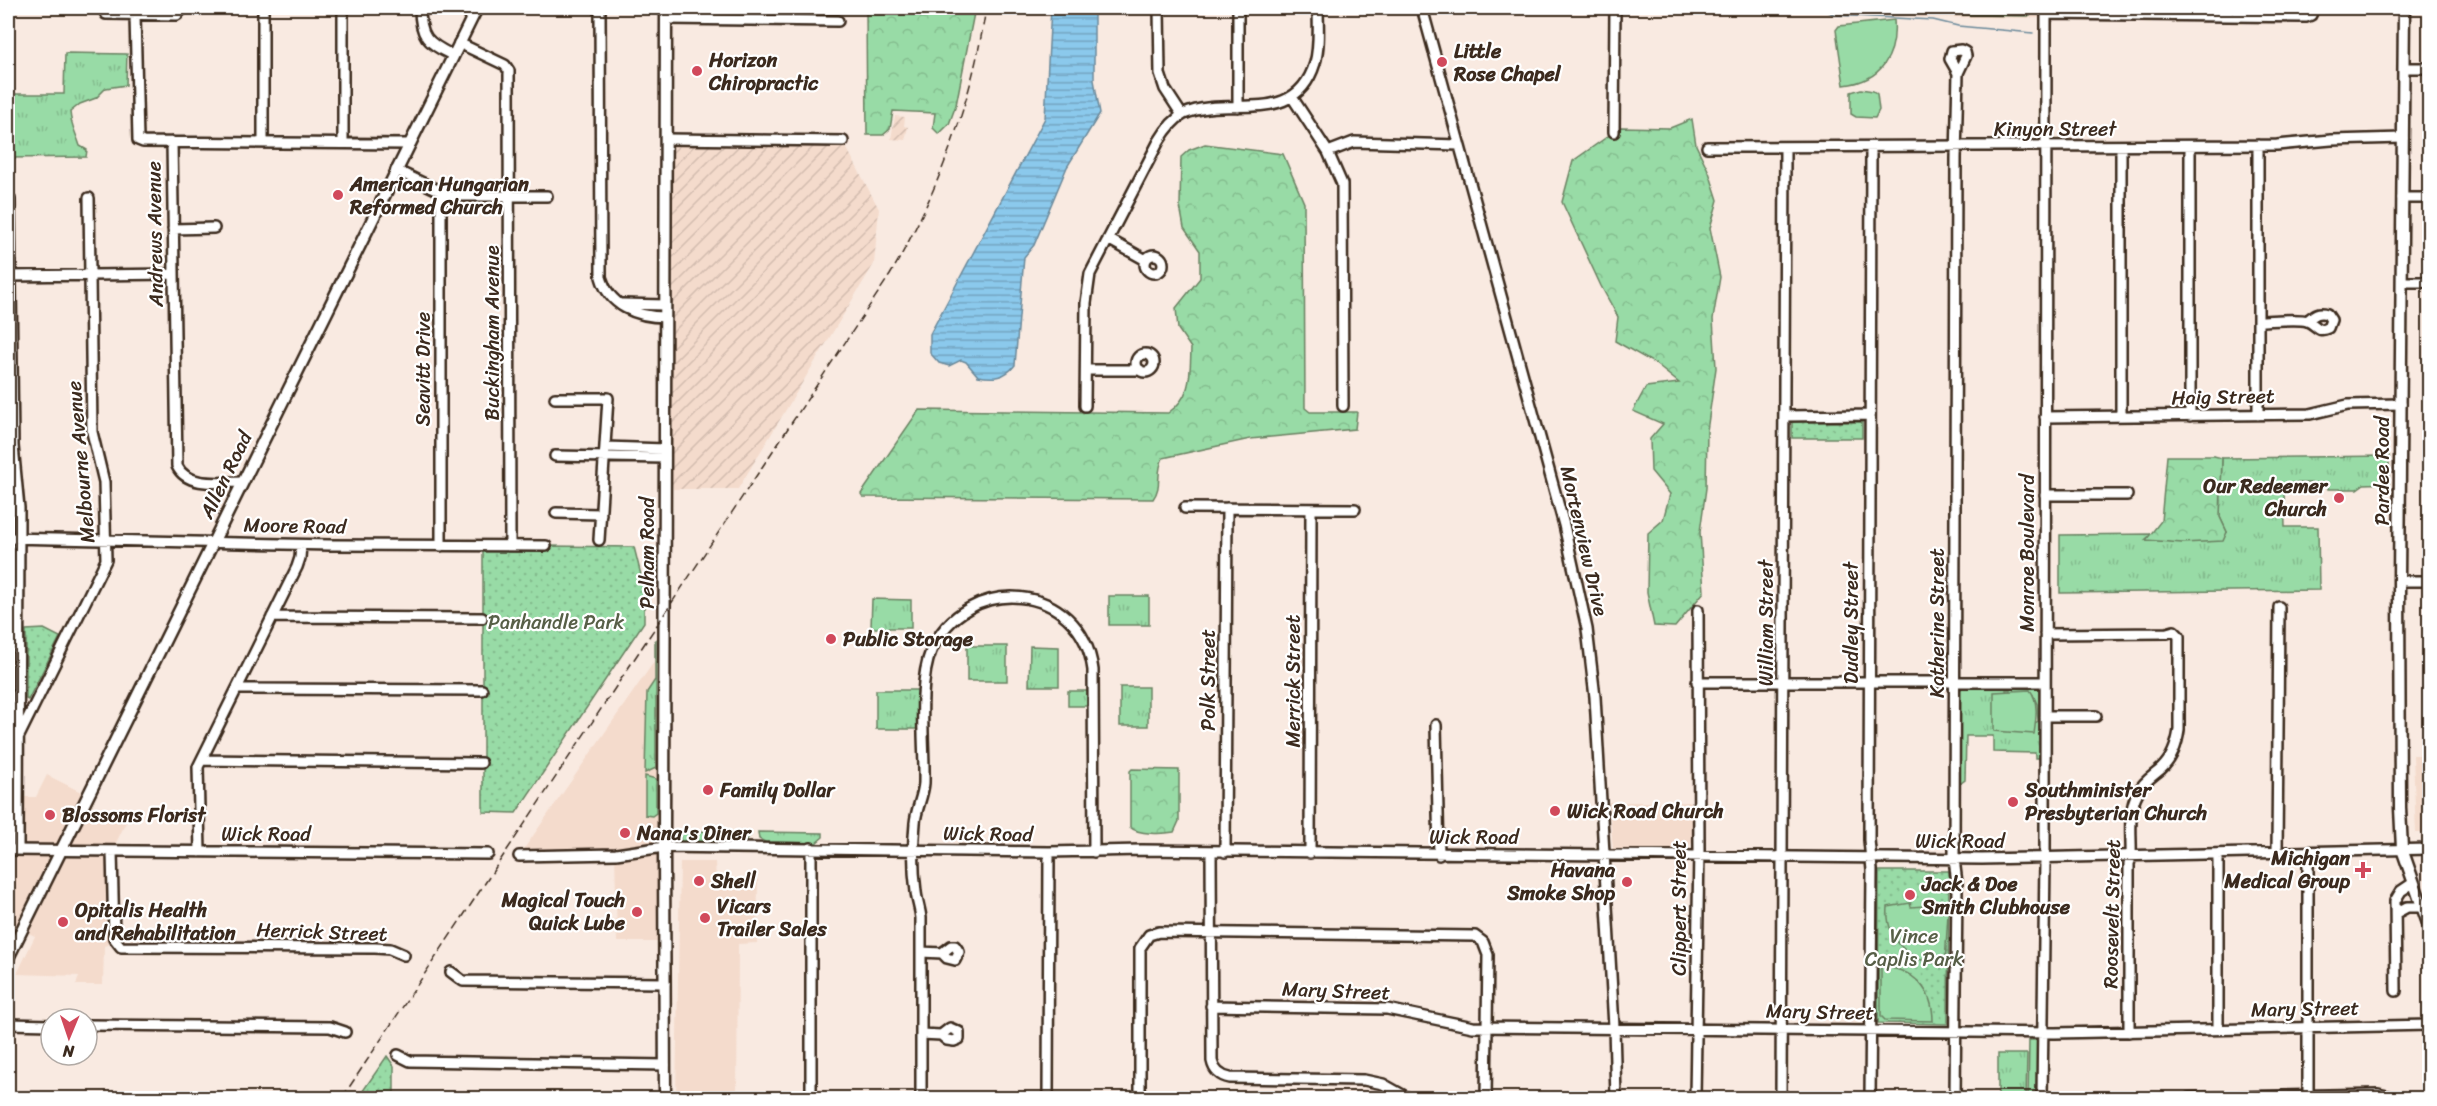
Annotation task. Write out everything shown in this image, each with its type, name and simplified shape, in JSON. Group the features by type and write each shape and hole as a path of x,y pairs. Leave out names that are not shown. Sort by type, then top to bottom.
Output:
{"main road":[{"name":"Allen Road","path":"8,958 477,8"},
{"name":"Pelham Road","path":"665,1098 666,8"},
{"name":"Pardee Road","path":"2404,8 2399,581 2400,808 2402,849 2430,929"}],"street":[{"path":"103,8 106,14 135,15 177,15 183,8"},
{"path":"263,8 263,143"},
{"path":"343,8 343,143"},
{"path":"420,8 421,28 426,38 452,55"},
{"path":"600,8 600,268 602,283 608,294 627,309 642,315 665,311"},
{"path":"1159,8 1160,74 1165,89 1182,115"},
{"path":"1238,8 1238,107"},
{"path":"1085,406 1087,288 1090,274 1165,131 1182,115 1205,108 1272,105 1292,97 1309,78 1316,62 1318,8"},
{"name":"Mortenview Drive","path":"1422,8 1564,525 1580,592 1595,697 1616,1098"},
{"path":"1614,132 1615,8"},
{"path":"2046,11 2306,17 2311,15 2313,8"},
{"name":"Monroe Boulevard","path":"2042,1098 2045,859 2046,11"},
{"name":"Andrews Avenue","path":"135,15 136,135 138,140 143,142 172,142 177,466 182,475 192,480 242,482"},
{"path":"666,19 838,21"},
{"name":"Buckingham Avenue","path":"459,43 505,65 509,70 510,546"},
{"path":"2404,68 2430,68"},
{"name":"Katherine Street","path":"1955,1098 1958,73"},
{"path":"1292,97 1338,170 1344,197 1343,406"},
{"name":"Kinyon Street","path":"1707,147 2258,146 2331,140 2403,138"},
{"path":"666,140 843,141"},
{"path":"172,142 409,144"},
{"path":"1328,152 1354,142 1459,145"},
{"path":"2190,146 2190,416"},
{"path":"2258,146 2258,415"},
{"name":"William Street","path":"1781,1098 1784,858 1785,147"},
{"name":"Dudley Street","path":"1870,1098 1871,147"},
{"path":"2121,147 2121,416"},
{"path":"396,170 450,195 547,196"},
{"name":"Seavitt Drive","path":"441,192 441,546"},
{"name":"Melbourne Avenue","path":"18,738 106,560 105,482 92,432 89,198"},
{"path":"2402,198 2430,198"},
{"path":"10,199 9,276 13,447 18,491 18,849"},
{"path":"173,229 214,228"},
{"path":"1108,239 1146,260"},
{"path":"9,276 174,274"},
{"path":"2402,282 2430,282"},
{"path":"2259,321 2307,321"},
{"path":"1086,370 1140,370"},
{"path":"555,398 608,398 599,540"},
{"name":"Haig Street","path":"2045,417 2310,414 2348,405 2401,404"},
{"path":"1785,416 1870,416"},
{"path":"555,456 605,451 665,454"},
{"path":"2045,495 2127,495"},
{"path":"1185,508 1355,508"},
{"name":"Polk Street","path":"1225,852 1227,508"},
{"name":"Merrick Street","path":"1310,854 1311,509"},
{"path":"556,513 601,514"},
{"name":"Moore Road","path":"8,538 212,543 546,546"},
{"path":"200,852 198,767 297,567 301,544"},
{"path":"2399,581 2430,581"},
{"path":"921,1098 921,918 915,889 915,819 924,785 924,678 930,654 939,637 961,614 985,602 1010,597 1037,600 1061,611 1074,623 1090,650 1094,670 1094,852"},
{"path":"2277,854 2279,607"},
{"name":"Clippert Street","path":"1695,1098 1698,610"},
{"path":"272,617 482,618"},
{"name":"Roosevelt Street","path":"2045,634 2168,633 2174,631 2179,633 2178,737 2168,761 2144,784 2134,799 2131,813 2129,1032"},
{"path":"1697,682 2045,682"},
{"path":"237,689 482,690"},
{"path":"2045,716 2096,716"},
{"path":"1436,724 1439,855"},
{"path":"202,760 481,763"},
{"name":"Wick Road","path":"519,856 616,854 664,847 2045,859 2430,849"},
{"path":"811,848 811,1098"},
{"name":"Wick Road","path":"8,850 488,854"},
{"name":"Herrick Street","path":"112,851 114,938 121,947 375,948 390,949 404,955"},
{"path":"1048,1098 1049,852"},
{"path":"1211,852 1212,1061 1217,1072 1230,1078 1364,1080 1383,1084 1408,1098"},
{"path":"2307,853 2308,1096"},
{"path":"2218,855 2218,1029"},
{"path":"2396,991 2396,898 2413,883"},
{"path":"2396,913 2407,907 2422,907"},
{"path":"1140,1098 1140,948 1144,940 1159,932 1468,935 1480,939 1488,952 1486,1098"},
{"path":"921,952 942,952"},
{"path":"451,972 463,981 665,982"},
{"name":"Mary Street","path":"1211,1006 1387,1010 1458,1025 1487,1026 2043,1033 2430,1025"},
{"path":"8,1024 39,1025"},
{"path":"99,1025 330,1027 345,1032"},
{"path":"921,1034 941,1035"},
{"path":"398,1055 410,1061 665,1065"},
{"path":"2189,1098 2378,1094 2396,1098"}],"shaded area":[{"path":"1916,8 2041,8 2040,18 1916,17"},
{"path":"895,116 905,117 904,126 908,127 905,140 891,139"},
{"path":"666,139 843,141 879,209 874,264 738,489 673,489 665,454"},
{"path":"665,646 665,942 617,942 615,854 519,856"},
{"path":"2413,755 2429,755 2429,833 2416,833"},
{"path":"47,775 87,795 81,809 126,809 130,814 112,851 116,942 104,946 103,985 76,985 79,976 17,974 35,936 8,924 8,801 18,801 18,797 36,797"},
{"path":"1609,802 1692,802 1693,841 1686,851 1613,850"},
{"path":"680,862 715,862 716,880 758,880 757,943 738,944 737,1098 676,1098"}],"green space":[{"path":"866,8 975,8 956,105 949,124 939,134 933,128 935,113 893,111 890,129 883,135 867,135"},
{"path":"1918,8 2030,8 2030,16 1918,14"},
{"path":"1894,20 1893,45 1884,64 1868,78 1844,85 1836,30 1839,26"},
{"path":"65,53 127,54 126,85 106,88 96,98 80,104 70,112 80,146 87,150 86,157 9,158 8,94 64,94"},
{"path":"1861,89 1877,94 1879,110 1875,118 1856,117 1851,114 1851,92"},
{"path":"1692,119 1696,145 1709,172 1718,200 1710,228 1720,277 1713,319 1716,368 1707,431 1706,488 1700,532 1704,592 1675,627 1654,626 1647,592 1648,533 1663,520 1670,494 1651,471 1650,439 1663,424 1633,411 1646,387 1679,383 1654,363 1615,341 1618,317 1562,202 1573,161 1621,127 1670,128"},
{"path":"1205,144 1283,154 1304,203 1305,408 1310,412 1357,412 1355,429 1250,439 1163,458 1159,469 1158,489 1153,499 863,497 861,494 919,410 1168,413 1176,407 1186,393 1191,348 1178,329 1176,308 1200,278 1200,251 1184,228 1180,206 1181,157 1189,150"},
{"path":"1792,421 1862,422 1862,438 1792,438"},
{"path":"2167,456 2222,458 2220,517 2227,532 2223,541 2182,543 2146,540 2161,521"},
{"path":"2389,456 2389,483 2364,484 2357,489 2328,489 2328,483 2292,483 2292,490 2284,490 2285,527 2318,527 2319,590 2060,593 2060,535 2152,534 2146,539 2227,532 2220,517 2222,458"},
{"name":"Panhandle Park","path":"547,546 634,547 644,587 644,622 516,813 483,812 483,551 546,551"},
{"path":"1109,596 1149,596 1149,625 1109,625"},
{"path":"872,599 911,600 911,628 871,628"},
{"path":"44,629 60,637 28,700 26,699 26,630"},
{"path":"656,640 656,768 645,773 647,692 655,680"},
{"path":"967,646 1007,646 1007,681 967,681"},
{"path":"1030,646 1059,647 1059,686 1029,686"},
{"path":"1961,686 2039,687 2040,758 2035,758 2035,753 1993,752 1993,736 1966,736 1965,780 1958,783 1958,689 1961,689","holes":["2006,690 2010,690 2010,693 2033,695 2037,704 2038,721 2035,723 2006,693"]},
{"path":"1120,687 1148,687 1148,726 1120,726"},
{"path":"876,690 918,690 918,729 876,729"},
{"path":"2030,690 2036,705 2034,734 1994,731 1994,692"},
{"path":"1068,691 1088,691 1088,706 1068,706"},
{"path":"1132,769 1179,770 1179,821 1174,832 1145,833 1130,827 1130,771"},
{"path":"645,776 656,779 656,813 652,816 645,815"},
{"path":"680,831 750,832 750,836 743,842 680,842"},
{"path":"758,832 823,833 823,837 816,843 765,842 759,839"},
{"name":"Vince Caplis Park","path":"1879,871 1949,871 1948,1024 1878,1023"},
{"path":"1910,903 1911,907 1939,905 1948,913 1945,964 1922,960 1903,949 1896,940 1888,919 1888,907"},
{"path":"1881,967 1903,971 1919,982 1929,999 1933,1021 1885,1020 1881,1016"},
{"path":"2029,1040 2039,1040 2038,1098 2028,1098"},
{"path":"1998,1054 2027,1054 2026,1098 1998,1098"},
{"path":"387,1056 394,1066 394,1098 358,1098"}],"water":[{"path":"1051,8 1094,8 1094,80 1100,113 1067,167 1034,245 1024,257 1015,365 1007,373 998,377 978,376 966,362 961,360 949,366 939,363 930,353 930,334 1045,118"}],"waterway":[{"path":"1821,8 1835,15 1933,20 1958,26 2033,33"}],"railway":[{"path":"342,1098 890,275 923,212 951,146 972,78 986,8"}],"place":[{"name":"Little Rose Chapel","path":"1442,62"},
{"name":"Horizon Chiropractic","path":"697,71"},
{"name":"American Hungarian Reformed Church","path":"338,195"},
{"name":"Our Redeemer Church","path":"2339,498"},
{"name":"Public Storage","path":"831,639"},
{"name":"Family Dollar","path":"708,790"},
{"name":"Southminister Presbyterian Church","path":"2013,802"},
{"name":"Wick Road Church","path":"1555,811"},
{"name":"Blossoms Florist","path":"50,815"},
{"name":"Nana's Diner","path":"625,833"},
{"name":"Michigan Medical Group","path":"2363,870"},
{"name":"Shell","path":"699,881"},
{"name":"Havana Smoke Shop","path":"1627,882"},
{"name":"Jack & Doe Smith Clubhouse","path":"1910,895"},
{"name":"Magical Touch Quick Lube","path":"637,912"},
{"name":"Vicars Trailer Sales","path":"705,918"},
{"name":"Opitalis Health and Rehabilitation","path":"63,922"}]}
